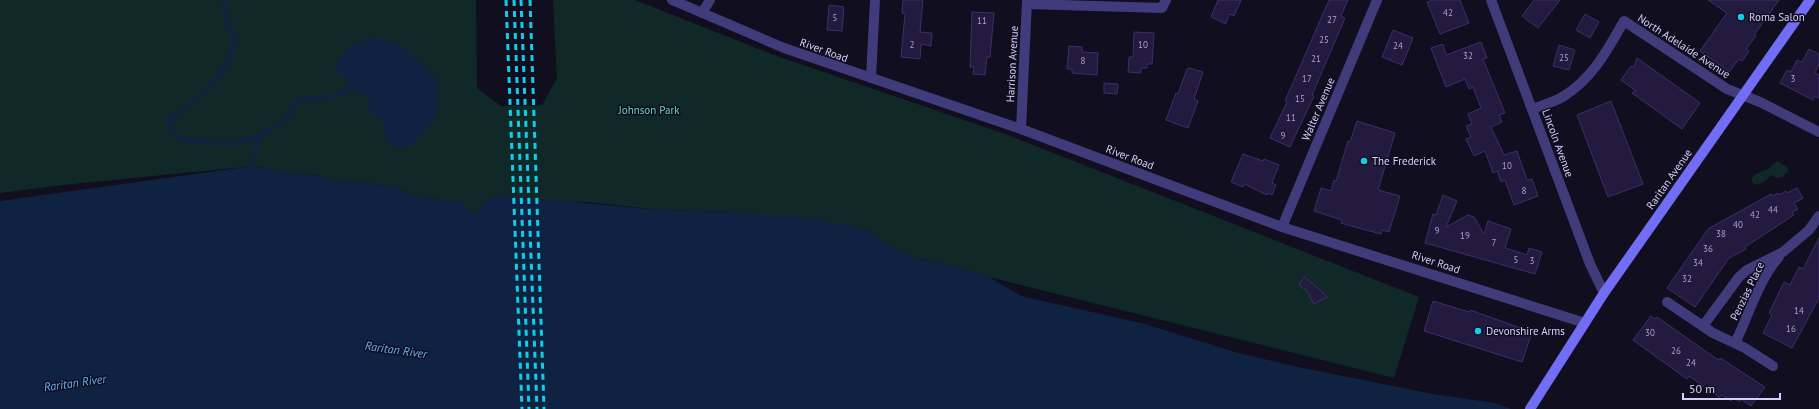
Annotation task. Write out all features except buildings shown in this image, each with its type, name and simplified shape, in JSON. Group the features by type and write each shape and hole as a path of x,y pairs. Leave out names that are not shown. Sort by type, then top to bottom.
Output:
{"main road":[{"name":"Raritan Avenue","path":"1530,409 1604,293 1810,0"}],"street":[{"name":"River Road","path":"672,0 692,4 702,13 784,48 1021,129 1282,226 1585,323"},
{"path":"702,13 710,0"},
{"path":"871,78 875,0"},
{"path":"1027,2 1162,8 1166,0"},
{"name":"Walter Avenue","path":"1282,226 1377,0"},
{"name":"Lincoln Avenue","path":"1490,0 1589,262 1604,293"},
{"name":"Harrison Avenue","path":"1021,129 1027,2"},
{"name":"North Adelaide Avenue","path":"1532,109 1564,97 1582,82 1599,64 1624,21 1727,89 1742,95"},
{"path":"1742,95 1760,102 1819,132"},
{"name":"Penzias Place","path":"1735,343 1764,279 1772,265 1783,252 1809,230 1819,216"},
{"name":"Penzias Place","path":"1703,326 1739,277 1747,270 1783,252"},
{"path":"1667,302 1703,326 1746,348 1773,366"}],"green space":[{"name":"Johnson Park","path":"0,0 476,0 477,88 501,106 542,105 557,78 553,0 635,0 774,55 1005,134 1419,297 1394,378 989,277 951,265 910,257 889,246 870,231 734,212 661,210 587,202 485,202 478,212 470,212 463,203 411,195 395,186 329,180 320,176 280,172 265,168 245,167 63,185 0,193"},
{"path":"1777,161 1787,167 1788,172 1782,177 1776,178 1773,175 1760,184 1756,185 1753,183 1751,179 1754,175 1768,169"}],"water":[{"path":"374,37 398,44 420,61 436,78 439,95 436,114 425,132 412,145 394,148 387,141 381,118 370,112 366,98 350,86 344,75 334,73 340,58 348,48 353,44"},
{"name":"Raritan River","path":"245,167 265,168 280,172 320,176 329,180 395,186 411,195 464,203 470,212 478,212 485,202 497,195 661,210 734,212 818,219 870,231 889,246 910,257 951,265 989,277 1021,296 1145,324 1238,353 1303,368 1433,394 1495,403 1511,409 0,409 0,201"}],"waterway":[{"path":"223,0 227,20 234,39 231,53 226,65 210,86 190,105 170,120 169,130 178,138 193,142 231,144 258,137"},
{"path":"252,171 258,137 271,130 285,119 296,102 332,96 352,87"}],"railway":[{"path":"506,0 522,409"},
{"path":"514,0 529,409"},
{"path":"521,0 537,409"},
{"path":"530,0 544,409"}],"place":[{"name":"Roma Salon","path":"1741,17"},
{"name":"The Frederick","path":"1364,161"},
{"name":"Devonshire Arms","path":"1478,331"}]}
